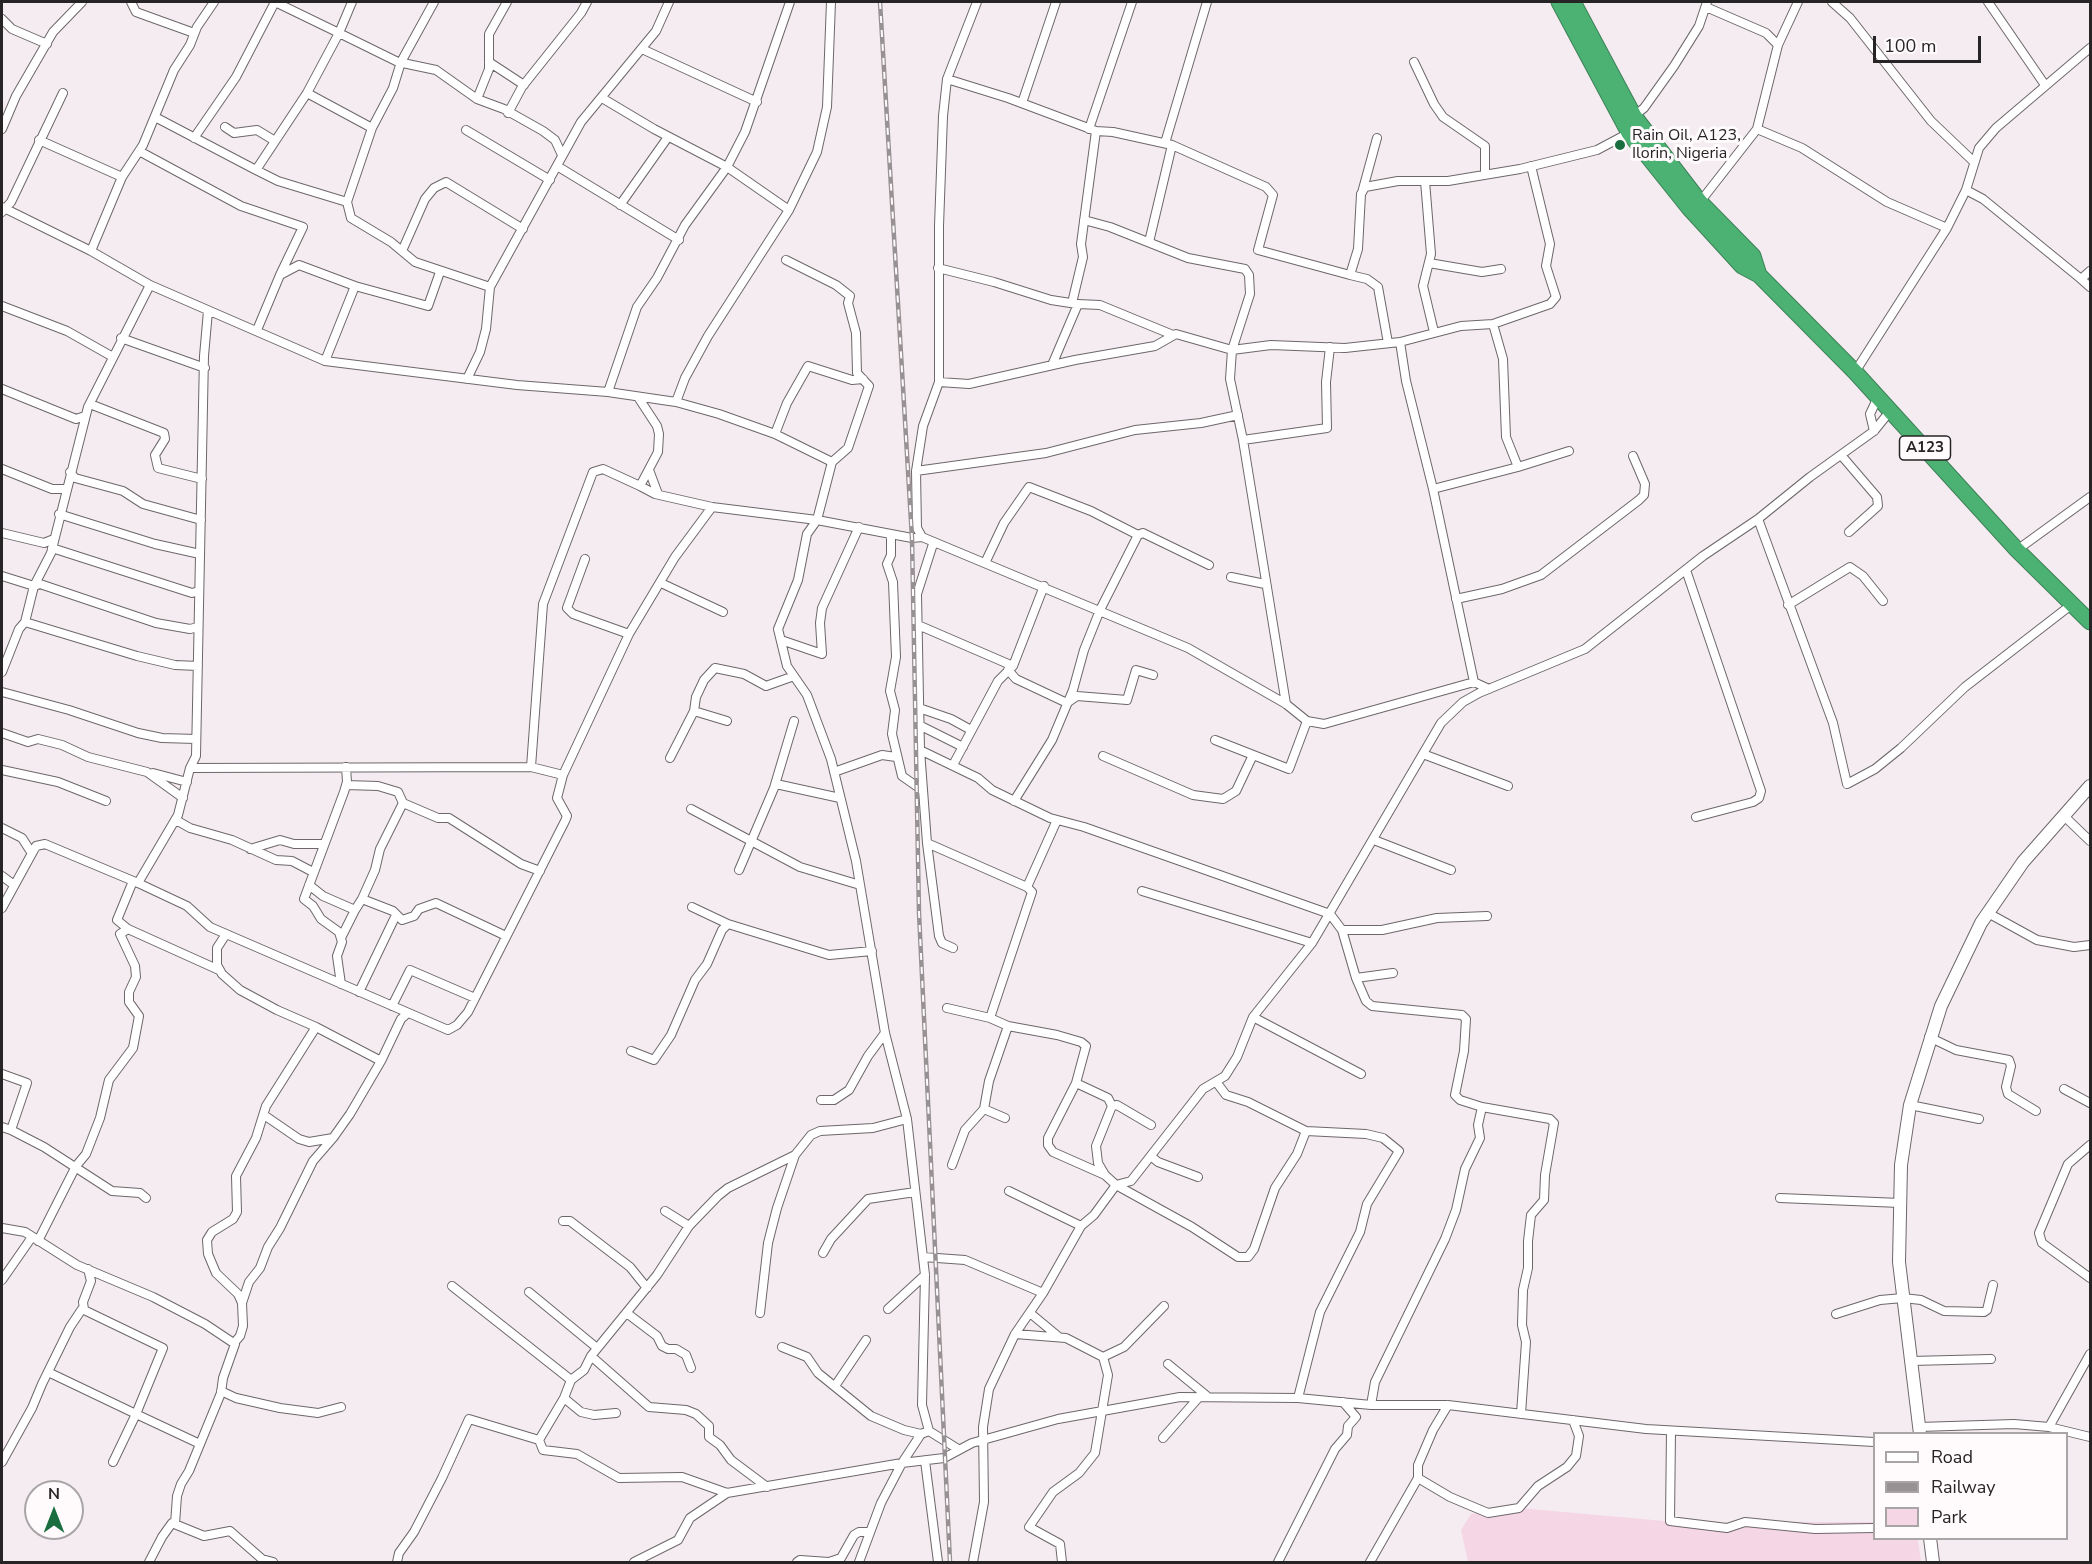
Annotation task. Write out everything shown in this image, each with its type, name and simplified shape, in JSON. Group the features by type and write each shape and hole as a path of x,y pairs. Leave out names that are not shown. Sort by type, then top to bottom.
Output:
{"highway":[{"name":"A123","path":"1558,2 1629,134 1742,266 1759,275 1855,372 2017,550 2091,622"},
{"name":"A123","path":"1573,2 1634,116 1700,202 1753,256 1759,275"}],"main road":[{"path":"1919,1430 1899,1262 1901,1165 1910,1105 1929,1037 1966,951 2008,881 2063,815 2091,786"},
{"path":"1930,1540 1933,1563"}],"street":[{"path":"2,129 16,96 53,32 82,2"},
{"path":"131,2 136,12 194,33"},
{"path":"91,251 122,177 139,151 174,70 214,2"},
{"path":"194,138 236,77 275,2 401,62 436,70 477,99 508,112 549,135 555,140 562,155"},
{"path":"256,170 307,93 339,33 352,2"},
{"path":"434,2 401,62 393,88 372,128 347,202 351,218 415,262 440,273 490,287"},
{"path":"477,99 489,69 489,34 507,2"},
{"path":"508,112 524,85 581,13 587,2"},
{"path":"467,379 480,352 486,329 490,287 581,122 656,31 669,2"},
{"path":"608,392 637,307 657,278 685,225 728,167 758,102 790,2"},
{"path":"676,402 685,378 708,336 789,210 817,152 827,107 831,2"},
{"path":"922,537 917,528 916,471 923,426 939,382 938,268 943,116 947,79 976,3 967,2"},
{"path":"1022,103 1056,2"},
{"path":"1052,365 1075,304 1083,257 1080,244 1093,130 1132,2"},
{"path":"1149,242 1168,144 1207,2"},
{"path":"1700,202 1757,129 1778,45 1798,2"},
{"path":"1832,2 1850,18 1931,121 1974,162"},
{"path":"1988,2 2045,85"},
{"path":"1634,116 1644,108 1674,66 1699,26 1707,4 1766,33 1778,45"},
{"path":"2,20 12,29 47,44"},
{"path":"1855,372 1947,228 1966,190 1979,148 1996,128 2091,48"},
{"path":"642,49 758,102"},
{"path":"489,62 524,85"},
{"path":"1414,62 1434,104 1443,117 1485,146 1485,175"},
{"path":"947,79 1022,103 1093,130 1168,144 1273,191 1258,250 1367,279 1378,287 1388,344"},
{"path":"63,93 11,202 2,209 91,251 150,285 325,361 467,379 608,392 676,402 775,434 832,462"},
{"path":"307,93 372,128"},
{"path":"602,98 668,137 728,167 789,210"},
{"path":"155,117 278,181 347,202"},
{"path":"225,127 234,134 257,130 276,141"},
{"path":"1757,129 1802,148 1887,202 1947,228"},
{"path":"466,130 550,180"},
{"path":"1363,189 1367,186 1398,181 1425,181 1485,175 1531,166 1597,150 1629,134"},
{"path":"620,205 668,137"},
{"path":"1350,276 1358,249 1360,194 1377,138"},
{"path":"39,140 122,177"},
{"path":"139,151 241,206 303,227 257,330"},
{"path":"557,166 679,240"},
{"path":"939,382 969,384 1052,365 1155,346 1173,335 1181,334 1232,350 1271,345 1330,347 1388,344 1434,332 1493,324 1550,304 1556,299 1546,266 1550,244 1547,224 1531,166"},
{"path":"1425,181 1431,254 1423,286 1434,332"},
{"path":"402,251 425,199 434,188 446,182 523,229"},
{"path":"1966,190 1983,200 2091,288"},
{"path":"1084,220 1188,258 1245,269 1251,283 1250,294 1232,350 1230,379 1243,440 1286,704"},
{"path":"786,260 836,285 850,296 848,303 856,333 857,373 869,386 848,448 832,462 817,520 807,534 798,579 778,629 787,666 807,695 822,732 834,772 860,885 885,1033 907,1119 925,1275 922,1405 925,1432 902,1463 886,1491 859,1563"},
{"path":"1429,263 1482,273 1500,269"},
{"path":"280,275 299,265 355,286 428,306 440,273"},
{"path":"938,268 1051,300 1100,305 1173,335"},
{"path":"2081,279 2091,271"},
{"path":"2,672 5,652 25,622 34,586 53,543 70,472 90,404 150,285"},
{"path":"325,361 355,286"},
{"path":"2,306 67,331 113,357"},
{"path":"208,311 196,756 190,768 176,820 136,882 117,920 128,929 219,970 240,990 277,1010 316,1026 381,1061"},
{"path":"1493,324 1503,359 1506,437 1518,466"},
{"path":"122,338 205,368"},
{"path":"1400,342 1406,381 1433,489 1474,682"},
{"path":"1243,440 1327,428 1326,382 1330,347"},
{"path":"775,434 787,402 808,366 852,380 862,379"},
{"path":"2,389 76,419 86,416"},
{"path":"638,397 657,426 659,434 658,452 640,486"},
{"path":"1874,431 1870,414 1878,397"},
{"path":"90,404 108,414 164,433 165,439 155,454 158,468 202,479"},
{"path":"973,1563 984,1502 983,1439 989,1389 1015,1334 1044,1293 1082,1226 1094,1215 1116,1185 1131,1181 1203,1089 1217,1083 1237,1057 1253,1017 1312,943 1441,723 1454,709 1489,689 1585,649 1686,570 1874,431 1891,410"},
{"path":"916,471 1046,453 1135,430 1201,423 1238,415"},
{"path":"1433,489 1569,452"},
{"path":"1841,455 1877,497 1878,506 1849,532"},
{"path":"1456,599 1502,589 1541,575 1639,500 1644,495 1645,484 1633,456"},
{"path":"2,469 52,489 66,489"},
{"path":"531,767 543,604 593,472 603,469 658,494 712,507 817,520 891,534 922,537 933,544 962,552 1188,648 1286,704 1307,721 1324,724 1474,682 1489,689"},
{"path":"649,470 658,494"},
{"path":"70,472 75,478 123,491 143,504 201,520"},
{"path":"985,563 1004,523 1029,487 1090,511 1138,535 1143,533 1209,565"},
{"path":"2017,550 2091,497"},
{"path":"2,908 31,852 36,846 45,844 187,906 210,927 448,1030 457,1025 475,998 567,816 557,798 563,775 629,634 675,557 712,507"},
{"path":"59,514 155,544 200,554"},
{"path":"1758,519 1833,723 1847,784 1875,769 1901,748 1965,687 2071,605"},
{"path":"781,640 822,654 820,623 822,608 859,527"},
{"path":"2,533 53,543 192,593 199,591"},
{"path":"891,534 891,555 887,564 893,582 896,657 890,691 895,710 892,734 902,776 922,790"},
{"path":"1014,801 1052,740 1068,703 1100,610 1138,535"},
{"path":"933,544 917,594 920,750 927,843 939,936 942,943 953,948"},
{"path":"585,559 567,608 573,614 629,634"},
{"path":"1788,605 1850,567 1863,576 1882,602"},
{"path":"1686,570 1761,791 1759,798 1753,802 1696,817"},
{"path":"2,576 34,586 40,584 156,623 190,629 198,627"},
{"path":"1231,577 1265,584"},
{"path":"660,583 723,612"},
{"path":"953,765 998,681 1010,668 1044,586"},
{"path":"25,622 137,656 198,666"},
{"path":"918,625 1010,668 1016,680 1068,703"},
{"path":"670,758 694,711 700,689 715,668 744,674 766,686 795,676"},
{"path":"1068,703 1077,696 1127,700 1136,670 1153,675"},
{"path":"2,693 69,710 138,733 162,738 196,739"},
{"path":"919,708 951,719 971,730"},
{"path":"694,711 727,721"},
{"path":"740,870 776,784 794,721"},
{"path":"1215,740 1289,769 1307,721"},
{"path":"919,725 963,747"},
{"path":"2,733 28,742 38,739 62,745 88,757 187,782"},
{"path":"920,750 978,778 992,790 1057,820 1330,914 1342,930 1356,978 1366,1001 1372,1006 1462,1014 1466,1019 1466,1028 1455,1095 1460,1100 1482,1107 1550,1119 1554,1123 1545,1175 1544,1200 1532,1215 1528,1241 1528,1268 1523,1290 1522,1325 1526,1342 1521,1414"},
{"path":"1423,754 1508,786"},
{"path":"834,772 882,755 896,757"},
{"path":"1103,756 1193,795 1223,799 1236,791 1253,755"},
{"path":"341,984 337,956 342,942 339,932 321,919 313,906 304,899 346,785 346,767"},
{"path":"190,768 531,767 563,775"},
{"path":"2,770 58,782 106,801"},
{"path":"147,772 183,798"},
{"path":"776,784 840,798"},
{"path":"346,785 378,786 398,792 403,803 438,818 449,818 521,864 540,871"},
{"path":"341,938 362,899 375,870 380,849 403,803"},
{"path":"691,809 800,867 860,885"},
{"path":"2063,815 2091,841"},
{"path":"176,820 190,828 207,831 276,860 292,861 313,872"},
{"path":"1027,887 1057,820"},
{"path":"2,828 22,838 31,852"},
{"path":"250,849 280,840 294,844 324,844"},
{"path":"1374,840 1451,870"},
{"path":"927,843 1027,887 1032,892 990,1018"},
{"path":"2,876 14,885"},
{"path":"309,885 323,896 355,910"},
{"path":"1142,891 1312,943"},
{"path":"362,899 393,911 402,920 414,916 419,909 436,903 506,936"},
{"path":"692,907 728,924 804,949 830,955 872,951"},
{"path":"1988,913 2037,940 2074,947 2091,945"},
{"path":"359,992 396,915"},
{"path":"1342,930 1382,930 1437,918 1487,916"},
{"path":"631,1051 654,1060 672,1035 695,980 707,964 722,930 728,924"},
{"path":"2,1280 35,1239 76,1167 86,1154 100,1118 109,1080 134,1048 138,1016 129,1002 129,992 136,977 135,966 120,934 128,929"},
{"path":"219,970 218,948 226,934"},
{"path":"392,1006 410,970 475,998"},
{"path":"1356,978 1393,973"},
{"path":"946,1008 990,1018 1008,1026 1057,1035 1086,1046 1076,1083 1048,1138 1048,1145 1053,1152 1105,1175"},
{"path":"175,1524 177,1496 221,1391 234,1343 240,1336 243,1326 242,1303 249,1282 260,1268 268,1247 280,1228 312,1161 333,1138 350,1114 402,1019 408,1013"},
{"path":"1253,1017 1361,1074"},
{"path":"242,1303 238,1294 216,1273 208,1254 207,1240 212,1232 233,1219 237,1212 236,1176 252,1148 266,1106 316,1026"},
{"path":"952,1165 964,1130 984,1109 989,1081 1008,1026"},
{"path":"822,1100 834,1100 849,1090 868,1056 885,1033"},
{"path":"1929,1037 1956,1050 2009,1060 2011,1066 2006,1087 2008,1094 2036,1111"},
{"path":"2,1074 27,1083 6,1129 76,1167 112,1191 140,1193 146,1198"},
{"path":"1076,1083 1108,1098 1112,1106 1096,1146 1098,1163 1105,1175 1116,1185 1192,1227 1238,1257 1248,1257 1254,1249 1275,1188 1297,1155 1306,1131"},
{"path":"1217,1083 1226,1095 1248,1102 1306,1131 1366,1134 1383,1138 1399,1151 1367,1204 1360,1232 1320,1312 1298,1398"},
{"path":"2064,1089 2091,1103"},
{"path":"1112,1106 1117,1105 1151,1125"},
{"path":"1910,1105 1979,1119"},
{"path":"1371,1405 1375,1382 1448,1229 1465,1169 1480,1138 1478,1125 1482,1107"},
{"path":"984,1109 1005,1118"},
{"path":"264,1115 300,1139 309,1142 333,1138"},
{"path":"759,1313 768,1243 795,1155 811,1135 820,1131 873,1128 907,1119"},
{"path":"2091,1145 2068,1164 2038,1233 2042,1243 2091,1278"},
{"path":"539,1440 564,1398 571,1380 584,1371 597,1348 648,1288 689,1226 728,1188 795,1155"},
{"path":"1152,1157 1158,1162 1198,1177"},
{"path":"1009,1191 1082,1226"},
{"path":"823,1253 831,1239 868,1199 915,1192"},
{"path":"1780,1198 1900,1203"},
{"path":"665,1211 689,1226"},
{"path":"563,1221 570,1221 622,1261 648,1288"},
{"path":"2,1228 25,1232 88,1269 153,1297 205,1324 234,1343"},
{"path":"923,1257 965,1260 1044,1293"},
{"path":"84,1310 83,1302 91,1281 88,1269"},
{"path":"888,1309 925,1275"},
{"path":"1836,1314 1880,1300 1904,1298 1921,1300 1944,1311 1984,1312 1987,1310 1993,1285"},
{"path":"452,1286 571,1380"},
{"path":"529,1292 597,1348"},
{"path":"1103,1357 1124,1347 1164,1306"},
{"path":"2,1462 32,1408 70,1327 82,1309 84,1310"},
{"path":"84,1310 163,1348 113,1462"},
{"path":"1029,1313 1059,1337"},
{"path":"628,1314 657,1336 662,1346 676,1349 686,1355 692,1368"},
{"path":"1015,1334 1066,1338 1103,1357 1108,1375 1095,1453 1079,1473 1053,1492 1029,1527 1060,1544 1062,1563"},
{"path":"836,1386 866,1340"},
{"path":"782,1347 807,1357 818,1372 871,1416 925,1432 958,1449"},
{"path":"2049,1427 2091,1354"},
{"path":"591,1356 649,1407 686,1410 696,1414 709,1426 709,1437 720,1445 731,1460 767,1487"},
{"path":"1911,1361 1991,1359"},
{"path":"1168,1364 1203,1396"},
{"path":"48,1372 200,1444"},
{"path":"221,1391 236,1398 280,1408 318,1413 341,1407"},
{"path":"1163,1438 1203,1396"},
{"path":"634,1563 678,1540 683,1535 690,1518 727,1493 944,1458 958,1449 983,1439 1058,1419 1157,1399 1203,1396 1298,1398 1371,1405 1448,1405 1671,1431 1873,1442"},
{"path":"564,1398 581,1412 594,1415 616,1413"},
{"path":"1278,1563 1335,1449 1347,1436 1348,1426 1356,1417 1344,1402"},
{"path":"1371,1562 1418,1478 1418,1465 1432,1430 1448,1405"},
{"path":"397,1563 399,1553 414,1532 469,1419 539,1440"},
{"path":"1418,1478 1450,1497 1488,1513 1519,1508 1538,1486 1567,1467 1575,1456 1579,1436 1573,1420"},
{"path":"1919,1430 2004,1424 2049,1427 2091,1437"},
{"path":"1671,1431 1670,1521 1727,1528 1745,1522 1815,1529 1873,1528"},
{"path":"539,1440 543,1450 577,1454 619,1478 682,1477 727,1493"},
{"path":"2,1441 10,1446"},
{"path":"925,1461 938,1563"},
{"path":"149,1563 172,1523 204,1536 230,1531 262,1559 273,1563"},
{"path":"797,1563 800,1560 829,1562 841,1558 854,1535 859,1532 870,1532"}],"green space":[{"path":"1519,1508 1731,1527 1745,1522 1873,1522 1873,1540 1918,1540 1921,1562 1468,1562 1461,1530 1471,1514"}],"railway":[{"path":"880,2 912,538 919,913 950,1562"}],"place":[{"name":"Rain Oil, A123, Ilorin, Nigeria","path":"1620,145"}]}
